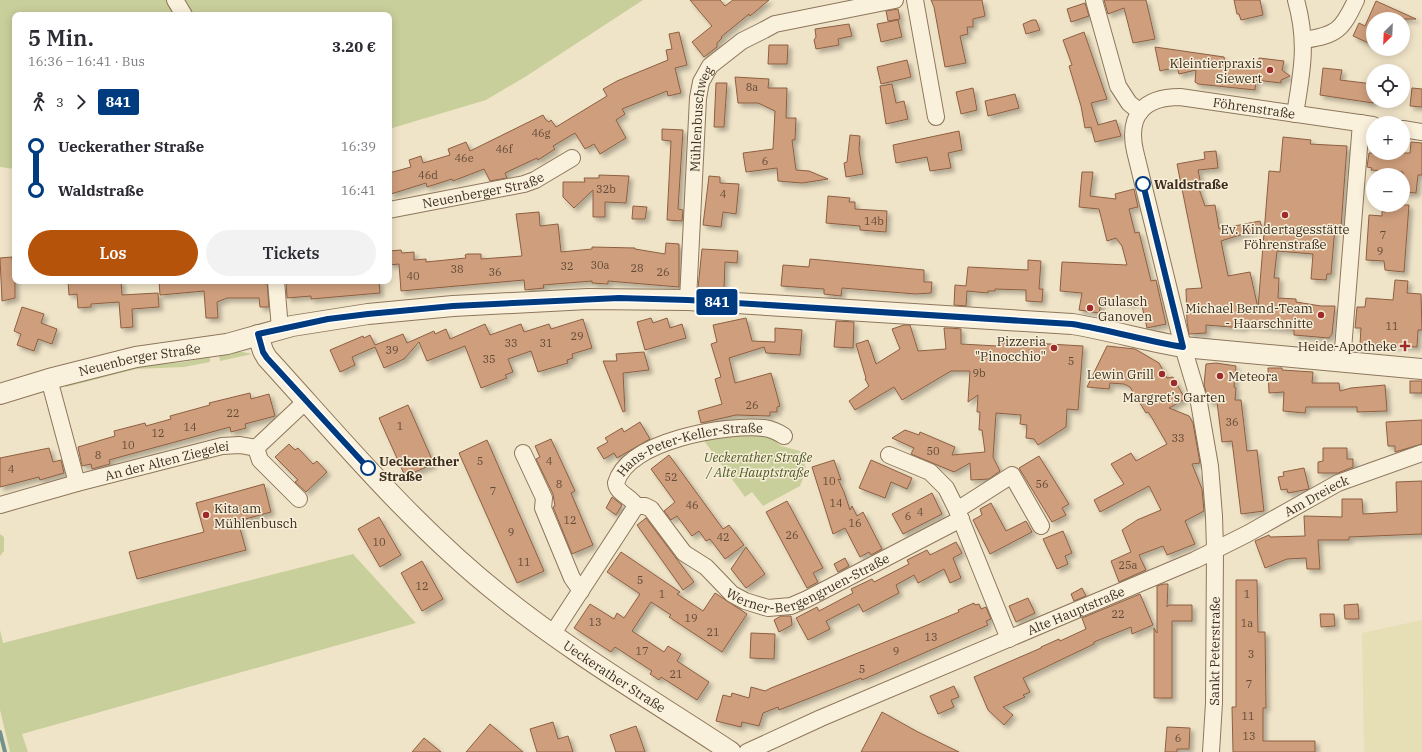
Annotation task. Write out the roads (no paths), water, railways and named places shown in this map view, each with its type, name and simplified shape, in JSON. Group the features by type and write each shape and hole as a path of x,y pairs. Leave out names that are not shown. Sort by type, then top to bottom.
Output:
{"street":[{"path":"175,0 182,12"},
{"name":"Mühlenbuschweg","path":"688,300 698,98 701,82 706,71 742,41 775,24 895,0"},
{"path":"915,0 936,117"},
{"path":"1094,0 1118,86 1129,103 1140,112 1134,122 1132,138 1183,347 1198,396 1210,466 1215,549"},
{"path":"1295,114 1302,68 1304,40 1303,27 1296,0"},
{"path":"1304,40 1328,35 1342,27 1347,20 1356,0"},
{"name":"Föhrenstraße","path":"1140,112 1149,103 1155,100 1180,97 1366,124"},
{"path":"1410,130 1422,132"},
{"path":"1342,362 1366,134"},
{"name":"Neuenberger Straße","path":"392,209 524,184 535,180 572,158"},
{"path":"276,284 280,329"},
{"name":"Neuenberger Straße","path":"0,394 49,379 136,357 227,344 280,329 368,314 453,306 596,299 688,300 1072,324 1109,330 1156,343 1183,347 1422,369"},
{"name":"Ueckerather Straße","path":"258,334 263,352 306,401 432,535 499,594 553,633 731,752"},
{"path":"49,379 77,483"},
{"path":"299,499 260,460 256,448 306,401"},
{"name":"Hans-Peter-Keller-Straße","path":"636,506 632,498 618,489 617,480 636,458 665,443 695,434 737,428 765,428 784,436"},
{"name":"An der Alten Ziegelei","path":"0,505 77,483 231,445 256,448"},
{"path":"523,453 544,498 543,508 572,578 581,590"},
{"name":"Am Dreieck","path":"1215,549 1247,534 1338,483 1422,453"},
{"path":"889,455 920,467 936,476 946,488 959,515 1009,639"},
{"path":"959,515 1012,475 1041,526"},
{"path":"553,633 636,506"},
{"name":"Werner-Bergengruen-Straße","path":"636,506 645,506 651,509 684,553 706,567 732,594 760,606 776,608 791,606 807,599 959,515"},
{"name":"Alte Hauptstraße","path":"747,752 821,718 1168,572 1215,549"},
{"name":"Sankt Peterstraße","path":"1211,752 1214,703 1215,549"}],"waterway":[{"path":"0,732 5,752"}],"place":[{"name":"Kleintierpraxis Siewert","path":"1270,70"},
{"name":"Waldstraße","path":"1143,184"},
{"name":"Ev. Kindertagesstätte Föhrenstraße","path":"1285,215"},
{"name":"Gulasch Ganoven","path":"1090,308"},
{"name":"Michael Bernd-Team - Haarschnitte","path":"1321,315"},
{"name":"Heide-Apotheke","path":"1405,346"},
{"name":"Pizzeria \"Pinocchio\"","path":"1054,348"},
{"name":"Lewin Grill","path":"1162,374"},
{"name":"Meteora","path":"1220,376"},
{"name":"Margret’s Garten","path":"1174,383"},
{"name":"Ueckerather Straße","path":"368,468"},
{"name":"Kita am Mühlenbusch","path":"206,515"}],"park label":[{"name":"Ueckerather Straße / Alte Hauptstraße","path":"758,464"}]}
